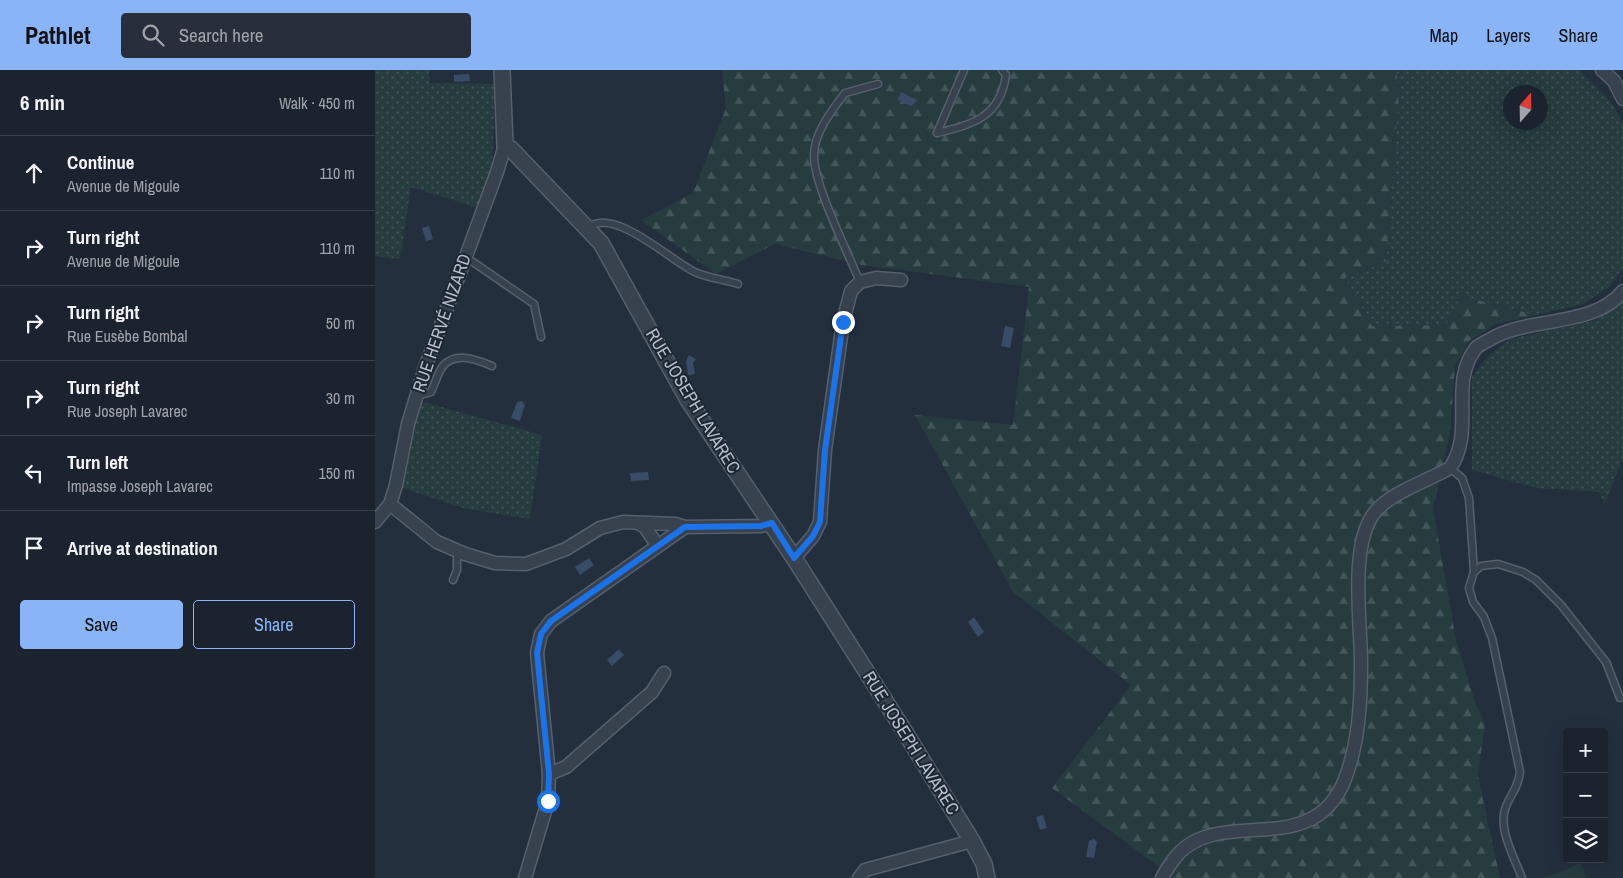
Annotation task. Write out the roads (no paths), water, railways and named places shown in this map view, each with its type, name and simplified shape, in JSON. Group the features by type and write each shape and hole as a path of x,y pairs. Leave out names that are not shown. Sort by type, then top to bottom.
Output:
{"street":[{"path":"502,70 505,145"},
{"path":"1603,70 1614,81 1623,99"},
{"name":"RUE JOSEPH LAVAREC","path":"505,145 601,243 707,431 772,523 972,841 984,864 987,878"},
{"name":"RUE HERVÉ NIZARD","path":"390,504 417,396 505,145"},
{"path":"794,558 813,536 820,522 825,450 843,322 851,291 860,282 876,278 901,280"},
{"path":"1163,878 1181,850 1197,840 1223,834 1299,825 1326,810 1335,799 1345,779 1359,730 1361,665 1359,560 1363,535 1368,522 1384,503 1453,464 1463,442 1463,369 1477,347 1503,331 1591,313 1619,297 1623,291"},
{"path":"375,522 390,504 437,542 457,551 495,563 526,564 566,549 600,528 623,522 675,524 685,527 761,526 772,523"},
{"path":"638,523 645,527 657,545"},
{"path":"525,878 548,801 549,774 537,653 541,634 551,621 685,527"},
{"path":"549,774 566,767 652,692 664,673"},
{"path":"859,878 865,870 972,841"}],"lane":[{"path":"964,70 937,133 970,125 996,107 1004,88 1006,75 1002,70"},
{"path":"860,282 818,179 814,154 821,129 845,93 878,84"},
{"path":"588,229 591,225 607,224 633,231 696,272 738,284"},
{"path":"464,260 473,262 534,304 541,337"},
{"path":"417,396 431,392 443,365 456,358 475,358 493,366"},
{"path":"1453,464 1462,478 1469,498 1474,572 1469,588 1473,602 1484,617 1492,638 1520,772 1515,792 1507,803 1503,823 1522,878"},
{"path":"453,580 457,570 457,551"},
{"path":"1474,572 1481,566 1498,564 1523,572 1536,580 1561,605 1606,662 1620,698"}],"water":[{"path":"469,74 470,81 454,82 454,75"},
{"path":"901,92 918,100 911,106 898,100"},
{"path":"429,226 433,239 426,241 422,228"},
{"path":"1005,326 1014,328 1010,348 1001,346"},
{"path":"689,355 696,359 693,363 695,374 688,375 686,361"},
{"path":"522,401 525,405 520,421 511,418 517,402"},
{"path":"648,472 649,480 631,481 630,473"},
{"path":"589,558 594,565 580,575 575,567"},
{"path":"974,617 984,632 978,637 968,622"},
{"path":"619,649 624,655 612,666 607,660"},
{"path":"1043,815 1047,828 1040,830 1036,817"},
{"path":"1094,839 1097,842 1094,858 1086,857 1089,841"}]}
